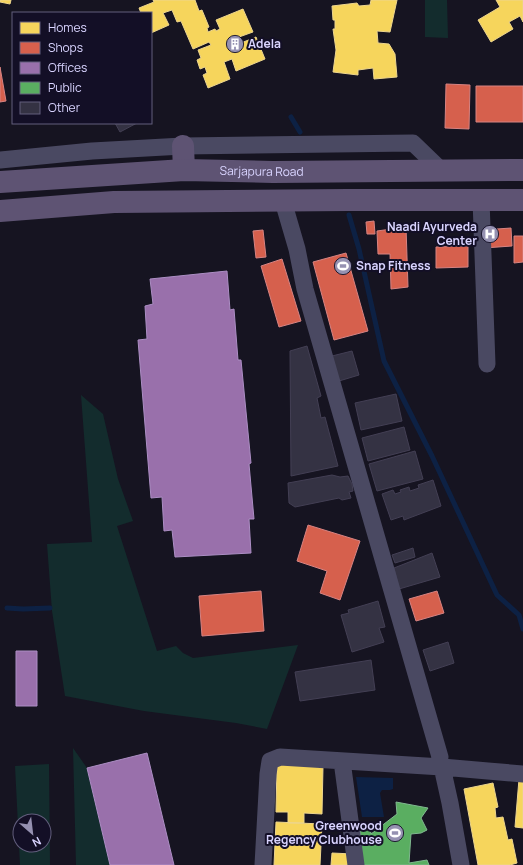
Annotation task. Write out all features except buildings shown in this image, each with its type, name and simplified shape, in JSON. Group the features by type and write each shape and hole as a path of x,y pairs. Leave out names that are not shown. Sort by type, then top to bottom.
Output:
{"main road":[{"path":"183,146 184,170"},
{"name":"Sarjapura Road","path":"0,182 184,170 273,172 523,170"},
{"path":"0,211 114,202 523,200"}],"street":[{"path":"0,160 92,151 183,146 412,143 441,170"},
{"path":"481,200 487,364"},
{"path":"283,201 297,249 305,289 441,762 450,802 461,865"},
{"path":"263,865 270,762 280,757 342,761 441,762 523,774"},
{"path":"342,761 356,865"}],"green space":[{"path":"425,0 447,0 448,38 425,37"},
{"path":"81,395 103,414 118,479 133,521 117,526 157,651 176,646 183,653 193,658 298,645 267,729 236,723 144,711 65,696 52,611 47,544 92,542"},
{"path":"73,748 87,768 110,865 76,865"},
{"path":"49,764 49,813 17,813 15,766"},
{"path":"19,853 50,853 50,865 20,865"}],"water":[{"path":"356,777 393,778 393,789 382,790 380,793 384,817 362,817"}],"waterway":[{"path":"291,117 300,132"},
{"path":"349,215 359,249 384,361 432,456 497,595 519,615 523,629"},
{"path":"7,608 50,608"}],"place":[{"name":"Adela","path":"235,44"},
{"name":"Naadi Ayurveda Center","path":"490,234"},
{"name":"Snap Fitness","path":"343,266"},
{"name":"Greenwood Regency Clubhouse","path":"395,833"}]}
